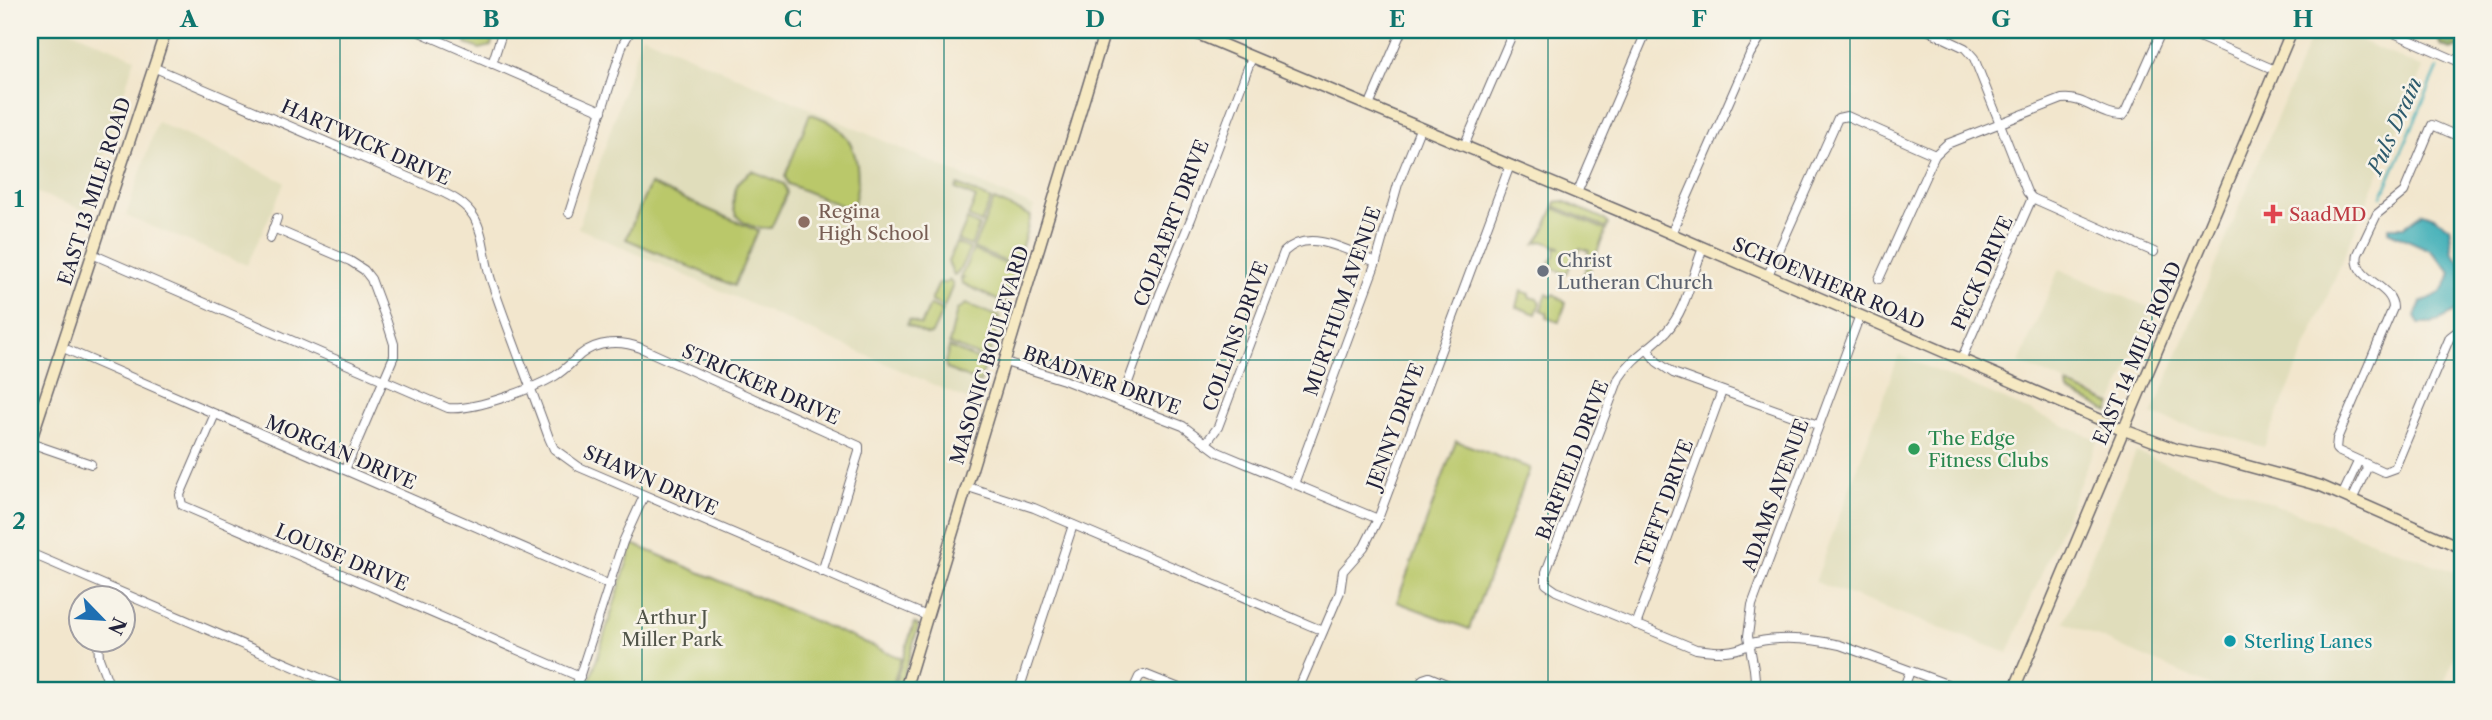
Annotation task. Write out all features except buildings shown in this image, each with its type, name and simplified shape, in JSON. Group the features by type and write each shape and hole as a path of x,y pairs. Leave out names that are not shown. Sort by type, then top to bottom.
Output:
{"main road":[{"name":"EAST 13 MILE ROAD","path":"30,443 166,30"},
{"name":"MASONIC BOULEVARD","path":"905,690 1105,30"},
{"name":"SCHOENHERR ROAD","path":"1188,30 1577,193 2124,430 2175,449 2288,476 2347,498 2462,548"},
{"name":"EAST 14 MILE ROAD","path":"2014,690 2292,30"}],"street":[{"path":"415,30 601,111"},
{"path":"492,64 503,30"},
{"path":"569,213 623,44 631,30"},
{"path":"1368,106 1402,30"},
{"path":"1464,146 1514,30"},
{"path":"1577,193 1647,30"},
{"path":"1671,234 1750,54 1765,30"},
{"path":"1927,30 1965,48 1979,70 2027,192 2032,198 2154,252"},
{"path":"1879,279 1936,155 1947,144 2068,98 2078,99 2115,116 2122,116 2162,30"},
{"path":"2183,30 2275,70"},
{"path":"2387,30 2462,63"},
{"name":"COLPAERT DRIVE","path":"1121,402 1252,57"},
{"name":"HARTWICK DRIVE","path":"153,67 456,199 466,207 477,224 491,279 531,386"},
{"path":"1768,275 1840,116 1847,116 1936,155"},
{"path":"2462,138 2432,125 2404,191 2377,214 2358,254 2359,270 2389,296 2393,303 2335,445 2338,452 2384,472 2395,468 2450,337 2462,328"},
{"name":"MURTHUM AVENUE","path":"1294,484 1376,262 1398,184 1420,129"},
{"name":"JENNY DRIVE","path":"1298,690 1340,592 1343,571 1364,547 1378,519 1510,165"},
{"name":"PECK DRIVE","path":"1961,360 2032,198"},
{"path":"270,239 277,218"},
{"path":"273,228 350,261 364,270 369,275 387,322 395,349 385,381 345,470"},
{"name":"COLLINS DRIVE","path":"1206,443 1218,427 1284,252 1296,242 1311,240 1376,262"},
{"name":"BARFIELD DRIVE","path":"1636,625 1551,589 1546,584 1546,572 1616,385 1634,358 1667,332 1676,319 1703,248"},
{"path":"92,254 448,408 474,407 531,386"},
{"name":"ADAMS AVENUE","path":"1756,690 1748,628 1752,605 1860,315"},
{"name":"STRICKER DRIVE","path":"531,386 555,376 587,350 610,343 627,344 857,443 859,452 822,572"},
{"name":"MORGAN DRIVE","path":"61,347 610,585"},
{"path":"1647,349 1665,368 1818,425"},
{"name":"BRADNER DRIVE","path":"1005,362 1183,426 1218,452 1378,519"},
{"name":"SHAWN DRIVE","path":"531,386 554,449 579,467 927,617"},
{"name":"TEFFT DRIVE","path":"1636,625 1722,391"},
{"name":"LOUISE DRIVE","path":"215,414 180,495 182,505 580,677"},
{"path":"30,443 91,464"},
{"path":"2347,498 2363,464"},
{"path":"968,488 1034,508 1323,631"},
{"path":"575,690 623,542 644,496"},
{"path":"1019,690 1073,525"},
{"path":"30,553 94,584"},
{"path":"136,603 348,690"},
{"path":"1636,625 1696,649 1717,652 1749,644 1788,639 1824,641 1963,690"},
{"path":"99,654 111,690"},
{"path":"1903,690 1910,671"},
{"path":"1133,690 1141,675 1148,675 1184,690"},
{"path":"1417,690 1426,677 1461,690"}],"shaded area":[{"path":"30,30 70,30 135,58 85,211 30,190"},
{"path":"2314,30 2336,30 2423,68 2264,447 2152,415"},
{"name":"Regina High School","path":"642,35 1034,207 975,403 578,228"},
{"path":"157,122 285,182 247,265 126,216"},
{"path":"2059,269 2153,309 2113,402 2019,363"},
{"path":"1899,355 2098,440 2008,653 1815,582"},
{"path":"2136,452 2462,575 2462,639 2441,690 2221,690 2064,622"}],"green space":[{"path":"458,30 494,30 491,46 480,49 466,44 468,34"},
{"path":"2445,30 2462,30 2462,46 2451,50 2441,46 2439,42"},
{"path":"810,114 838,128 854,151 858,179 852,210 788,184 785,176"},
{"path":"752,171 784,184 787,193 771,228 750,225 735,213 733,206 737,185"},
{"path":"650,184 758,231 734,286 626,239"},
{"path":"958,185 991,200 981,223 968,217 976,198 956,189"},
{"path":"994,200 1031,216 1016,266 973,248"},
{"path":"1563,201 1604,219 1608,224 1607,228 1554,206 1556,202"},
{"path":"1554,208 1606,230 1587,277 1583,276 1590,258 1587,257 1589,251 1580,248 1578,254 1575,253 1567,274 1551,268 1553,263 1550,262 1555,256 1555,247 1560,247 1542,241 1536,243"},
{"path":"967,220 979,226 971,246 958,241"},
{"path":"956,243 970,249 958,273 954,275 948,262"},
{"path":"973,250 1015,268 1005,304 962,283 961,279 965,278 961,276"},
{"path":"949,280 953,285 944,307 931,301 939,283"},
{"path":"1521,291 1530,294 1529,297 1540,303 1536,314 1517,307"},
{"path":"1547,293 1551,297 1554,294 1566,303 1559,322 1547,318 1547,313 1541,310"},
{"path":"966,304 1000,317 988,360 949,344 957,310"},
{"path":"930,305 943,310 932,334 928,335 907,325 909,320 921,325"},
{"path":"949,347 986,363 980,383 947,369 945,363"},
{"path":"2067,385 2112,404 2109,412 2068,391"},
{"path":"1456,441 1530,468 1469,629 1397,602"},
{"name":"Arthur J Miller Park","path":"633,544 901,658 891,690 587,690"},
{"path":"914,623 918,628 899,690 893,690"}],"water":[{"path":"2423,213 2449,227 2453,253 2462,265 2462,308 2432,324 2419,324 2415,316 2421,302 2437,295 2444,288 2451,272 2430,250 2388,231 2388,227 2405,227"}],"waterway":[{"name":"Puls Drain","path":"2449,44 2457,30"},
{"name":"Puls Drain","path":"2382,196 2438,68"}],"place":[{"name":"SaadMD","path":"2273,214"},
{"name":"Regina High School","path":"804,222"},
{"name":"Christ Lutheran Church","path":"1543,271"},
{"name":"The Edge Fitness Clubs","path":"1914,449"},
{"name":"Sterling Lanes","path":"2230,641"}]}
